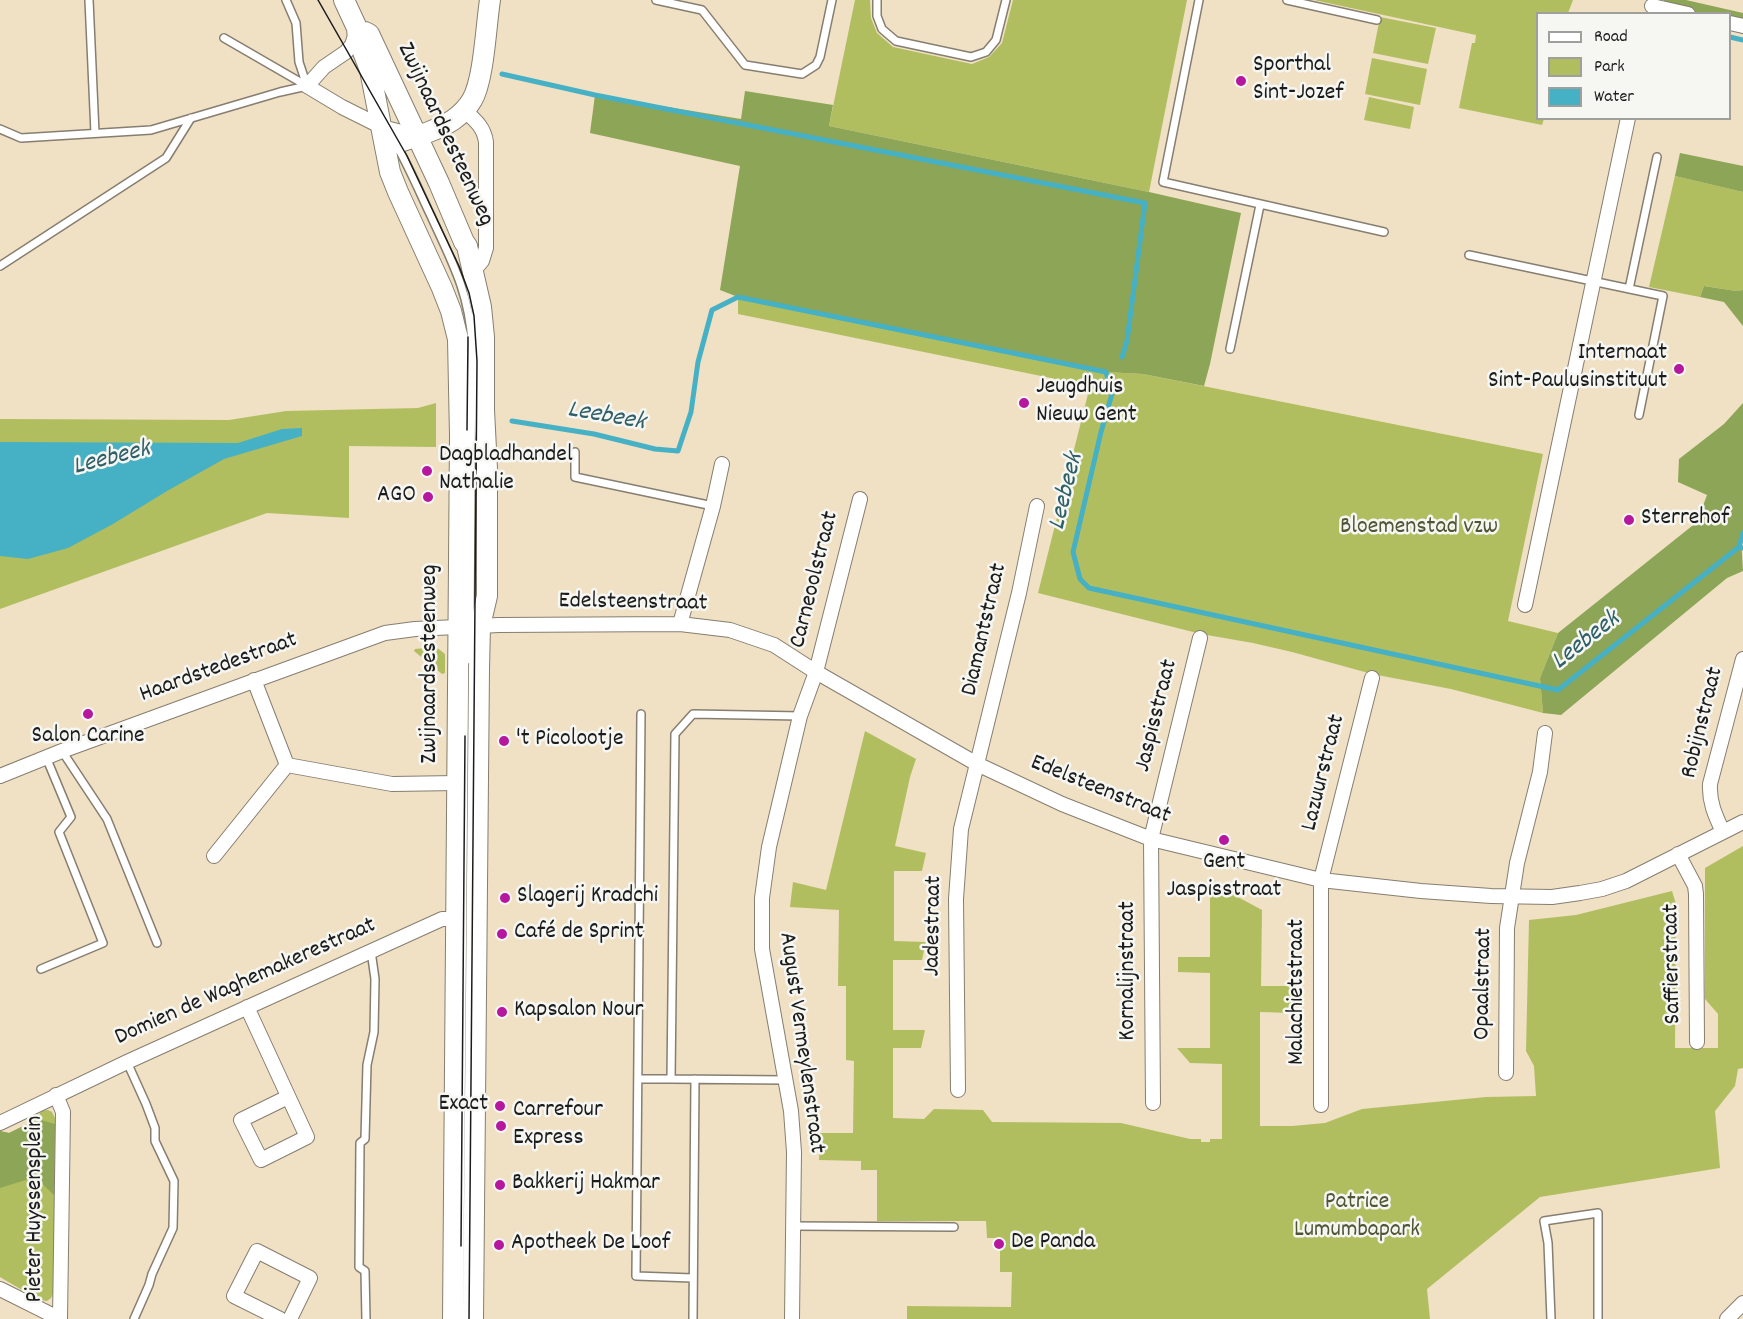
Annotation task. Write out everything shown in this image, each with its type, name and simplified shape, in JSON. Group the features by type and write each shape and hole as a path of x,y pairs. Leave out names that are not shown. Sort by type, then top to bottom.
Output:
{"street":[{"name":"Zwijnaardsesteenweg","path":"344,0 357,28 358,39 370,70 382,127 390,145 390,172 442,288 458,339 460,436 470,626 473,1319"},
{"path":"390,145 455,119 472,99 478,86 490,0"},
{"path":"1652,6 1679,12"},
{"path":"357,28 352,45 346,52 324,67 307,86 382,127 417,136"},
{"name":"Zwijnaardsesteenweg","path":"357,28 369,34 467,246 481,307 484,337 484,411 488,481 487,596 470,626 457,783 453,1319"},
{"name":"Zwijnaardsesteenweg","path":"464,110 479,124 486,142 486,248 482,261 474,270"},
{"path":"1525,605 1628,120"},
{"path":"680,624 713,506 722,464"},
{"name":"Carneoolstraat","path":"816,672 860,499"},
{"name":"Diamantstraat","path":"976,764 1037,506"},
{"name":"Edelsteenstraat","path":"470,626 680,624 730,630 774,645 816,672 976,764 1062,804 1151,839 1322,880 1421,891 1552,897 1602,889 1626,881 1743,822"},
{"name":"Haardstedestraat","path":"0,776 62,751 385,633 470,626"},
{"name":"Jaspisstraat","path":"1151,839 1200,638"},
{"name":"Robijnstraat","path":"1723,832 1712,807 1709,795 1710,784 1743,659"},
{"name":"August Vermeylenstraat","path":"792,1319 794,1152 791,1111 762,949 762,898 769,847 800,716 816,672"},
{"name":"Lazuurstraat","path":"1322,880 1371,678"},
{"path":"254,680 287,765"},
{"name":"Opaalstraat","path":"1506,1073 1507,928 1516,863 1540,772 1545,733"},
{"name":"Jadestraat","path":"958,1090 956,899 961,829 976,764"},
{"path":"287,765 392,784 457,783"},
{"path":"214,856 287,765"},
{"name":"Kornalijnstraat","path":"1151,839 1153,1103"},
{"name":"Saffierstraat","path":"1678,854 1695,886 1696,894 1697,1042"},
{"name":"Malachietstraat","path":"1321,1105 1322,880"},
{"name":"Domien de Waghemakerestraat","path":"56,1095 442,919 456,919"},
{"path":"247,1007 308,1137 261,1160 241,1119 288,1097"},
{"name":"Pieter Huyssensplein","path":"0,1123 56,1095 63,1112 60,1319 33,1313 0,1289"},
{"path":"280,1319 234,1296 257,1251 310,1278 290,1319"},
{"path":"1727,1319 1743,1303"}],"lane":[{"path":"89,0 95,134"},
{"path":"286,0 296,23 299,62 307,86"},
{"path":"656,0 702,10 745,65 802,74 816,65 820,57 832,0"},
{"path":"877,0 877,16 882,29 896,41 971,57 986,51 996,40 1006,0"},
{"path":"1199,0 1163,182 1384,232"},
{"path":"1287,0 1377,20"},
{"path":"224,38 307,86"},
{"path":"0,129 21,138 151,130 307,86"},
{"path":"0,266 166,158 191,118"},
{"path":"1629,289 1657,157"},
{"path":"1230,349 1260,205"},
{"path":"1469,255 1663,296 1639,415"},
{"path":"575,452 575,477 713,506"},
{"path":"467,670 470,626"},
{"path":"467,1319 472,670 470,626"},
{"path":"641,714 636,1276 693,1278"},
{"path":"670,1079 675,734 693,714 800,716"},
{"path":"62,751 107,819 157,943"},
{"path":"41,969 103,944 59,832 72,817 46,757"},
{"path":"366,1319 365,1271 359,1267 360,1143 366,1139 366,1074 374,1032 375,979 371,951"},
{"path":"127,1062 155,1128 155,1141 174,1180 173,1228 134,1319"},
{"path":"693,1319 694,1079"},
{"path":"639,1080 785,1080"},
{"path":"1551,1319 1548,1243 1544,1221 1598,1214 1598,1319"},
{"path":"793,1226 954,1227"}],"green space":[{"path":"855,0 870,0 871,18 877,33 893,47 972,64 989,57 1002,43 1013,0 1187,0 1149,192 829,126"},
{"path":"1314,0 1573,0 1568,12 1536,12 1536,120 1544,120 1542,125 1459,108 1472,43 1475,43 1476,35"},
{"path":"1664,0 1686,0 1743,13 1743,34 1731,30 1731,12 1661,12"},
{"path":"1380,17 1436,28 1428,64 1373,53"},
{"path":"1372,58 1427,69 1420,105 1365,94"},
{"path":"745,91 833,105 829,126 1241,213 1204,386 1143,374 1106,372 738,297 720,290 740,166 590,133 595,95 741,119"},
{"path":"1369,97 1414,107 1410,129 1364,120"},
{"path":"1680,153 1743,166 1743,192 1675,176"},
{"path":"1675,176 1743,192 1743,290 1704,286 1700,297 1649,287"},
{"path":"1704,286 1743,290 1743,326 1724,302 1700,297"},
{"name":"Bloemenstad vzw","path":"738,297 1106,372 1143,374 1543,454 1508,621 1558,633 1540,678 1543,713 1451,689 1372,674 1292,652 1201,634 1038,593 1090,386 738,314"},
{"path":"436,403 436,447 349,446 349,518 267,513 0,609 0,419 229,420 286,411 418,408"},
{"path":"1743,403 1743,538 1741,538 1743,571 1727,578 1561,715 1543,713 1540,678 1558,633 1697,522 1707,495 1678,482 1679,459 1724,424"},
{"path":"436,647 445,654 445,673 442,674 414,651"},
{"name":"Patrice Lumumbapark","path":"865,731 916,759 895,846 926,853 922,871 894,871 894,941 926,942 922,960 893,960 893,1030 925,1030 921,1048 893,1048 893,1118 924,1119 934,1109 983,1110 992,1122 1121,1123 1190,1139 1201,1139 1201,1142 1222,1139 1222,1064 1190,1063 1177,1048 1210,1048 1210,973 1178,972 1178,957 1210,957 1210,882 1262,910 1261,986 1292,986 1292,1013 1260,1012 1260,1126 1325,1123 1362,1109 1486,1097 1536,1096 1534,1066 1526,1051 1529,920 1576,915 1672,891 1676,904 1675,1048 1718,1048 1718,1014 1705,999 1705,868 1743,846 1743,1068 1738,1069 1735,1086 1715,1111 1720,1168 1540,1197 1427,1289 1430,1319 907,1319 907,1306 1011,1307 1012,1272 1000,1272 1000,1238 987,1238 986,1221 877,1221 877,1170 861,1170 861,1161 819,1160 820,1133 853,1133 854,1061 846,1060 846,986 838,986 839,910 790,907 793,882 826,890"},
{"path":"48,1110 55,1118 54,1292 47,1301 39,1300 0,1277 0,1131 9,1133 37,1120 41,1111"},
{"path":"37,1119 55,1124 54,1195 35,1177 0,1188 0,1131 9,1133"}],"water":[{"path":"302,428 302,436 224,459 68,548 28,559 0,556 0,442 238,443 282,429"}],"waterway":[{"path":"1731,37 1743,40"},
{"path":"502,74 595,95 1145,203 1127,341 1122,357"},
{"name":"Leebeek","path":"512,421 594,434 655,449 678,451 691,412 698,362 712,310 738,297 1106,372 1112,394 1073,552 1080,579 1089,588 1558,690 1739,547 1743,548"},
{"path":"1739,547 1743,533"}],"tram line":[{"path":"318,0 407,156 459,266 469,293 474,316 477,361 469,1319"},
{"path":"467,430 468,337"},
{"path":"461,1246 465,736"}],"place":[{"name":"Sporthal Sint-Jozef","path":"1241,81"},
{"name":"Internaat Sint-Paulusinstituut","path":"1679,369"},
{"name":"Jeugdhuis Nieuw Gent","path":"1024,403"},
{"name":"Dagbladhandel Nathalie","path":"427,471"},
{"name":"AGO","path":"428,497"},
{"name":"Sterrehof","path":"1629,520"},
{"name":"Salon Carine","path":"88,714"},
{"name":"'t Picolootje","path":"504,741"},
{"name":"Gent Jaspisstraat","path":"1224,840"},
{"name":"Slagerij Kradchi","path":"505,898"},
{"name":"Café de Sprint","path":"502,934"},
{"name":"Kapsalon Nour","path":"502,1012"},
{"name":"Exact","path":"500,1106"},
{"name":"Carrefour Express","path":"501,1126"},
{"name":"Bakkerij Hakmar","path":"500,1185"},
{"name":"De Panda","path":"999,1244"},
{"name":"Apotheek De Loof","path":"499,1245"}]}
